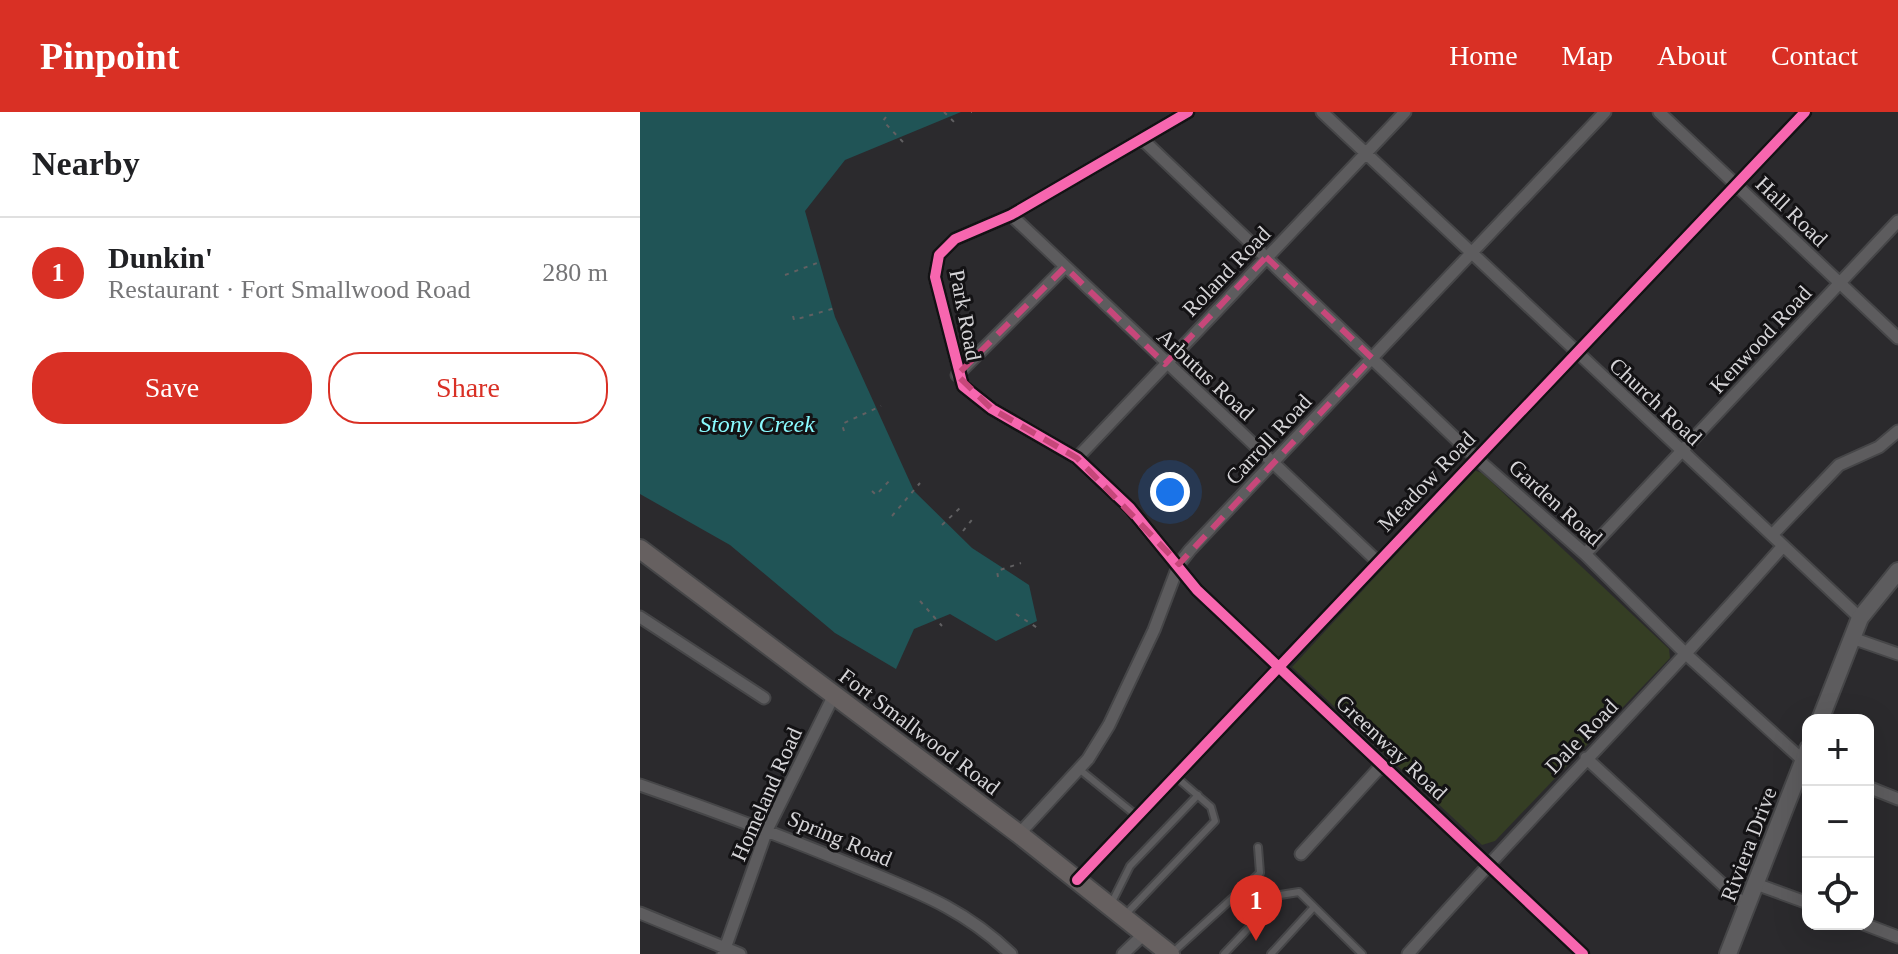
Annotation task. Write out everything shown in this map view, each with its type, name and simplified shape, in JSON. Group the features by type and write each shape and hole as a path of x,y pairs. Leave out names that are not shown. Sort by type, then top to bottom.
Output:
{"main road":[{"name":"Fort Smallwood Road","path":"640,549 1019,834 1171,954"}],"street":[{"name":"Park Road","path":"1179,564 1130,508 1077,458 992,409 963,386 957,375 937,290 935,266 945,247 955,239 1011,215 1188,112"},
{"name":"Church Road","path":"1322,112 1860,618"},
{"name":"Roland Road","path":"1077,458 1405,112"},
{"name":"Carroll Road","path":"1019,834 1079,769 1118,710 1179,564 1605,112"},
{"name":"Hall Road","path":"1659,112 1898,338"},
{"name":"Meadow Road","path":"1077,880 1805,112"},
{"name":"Garden Road","path":"1143,140 1476,458 1585,554 1687,655 1802,755"},
{"name":"Arbutus Road","path":"1011,215 1165,364 1377,561"},
{"name":"Kenwood Road","path":"1585,554 1898,221"},
{"path":"957,375 1065,267"},
{"path":"1772,535 1839,465 1879,447 1898,431"},
{"name":"Dale Road","path":"1408,954 1586,758 1687,655 1783,546"},
{"name":"Greenway Road","path":"1179,564 1197,590 1583,954"},
{"path":"1822,714 1860,618 1898,571"},
{"path":"640,617 764,698"},
{"path":"1852,638 1898,654"},
{"name":"Homeland Road","path":"725,951 767,830 833,697"},
{"path":"1586,758 1747,907"},
{"path":"1301,854 1381,766"},
{"name":"Riviera Drive","path":"1728,954 1802,768"},
{"name":"Spring Road","path":"640,785 767,830 947,905 981,925 1011,954"},
{"path":"1874,789 1898,799"},
{"path":"1756,884 1802,901"},
{"path":"640,913 725,951 740,954"},
{"path":"1874,928 1898,937"},
{"path":"1123,954 1145,933"}],"lane":[{"path":"1079,769 1137,816"},
{"path":"1117,911 1187,853 1215,821 1211,807 1175,776"},
{"path":"1117,911 1130,866 1198,795"},
{"path":"1171,954 1260,873 1258,847"},
{"path":"1224,954 1280,895 1299,892 1362,954"},
{"path":"1271,954 1314,907"}],"path":[{"path":"944,112 954,122"},
{"path":"886,117 883,121 903,142"},
{"path":"785,275 817,263"},
{"path":"793,316 794,320 835,308"},
{"path":"844,431 842,424 881,406"},
{"path":"872,491 876,495 891,479"},
{"path":"892,516 920,483"},
{"path":"942,525 962,506"},
{"path":"963,531 975,516"},
{"path":"998,577 997,571 1021,563"},
{"path":"920,601 942,626"},
{"path":"1016,614 1039,629"}],"highlighted area":[{"path":"1266,257 1372,358 1179,564 1077,458 992,409 957,375 1065,267 1165,364"}],"green space":[{"path":"1474,470 1482,473 1669,649 1670,658 1495,841 1482,845 1292,667"}],"water":[{"name":"Stony Creek","path":"640,112 961,112 845,160 805,211 835,317 914,491 972,548 1029,585 1037,621 996,641 950,614 914,629 896,669 835,633 730,545 640,494"}],"cycle path":[{"path":"1188,112 1011,215 955,239 939,255 935,277 963,386 992,409 1077,458 1130,508 1197,590 1583,954"},
{"path":"1077,880 1805,112"}],"place":[{"name":"Dunkin'","path":"1256,941"}]}
